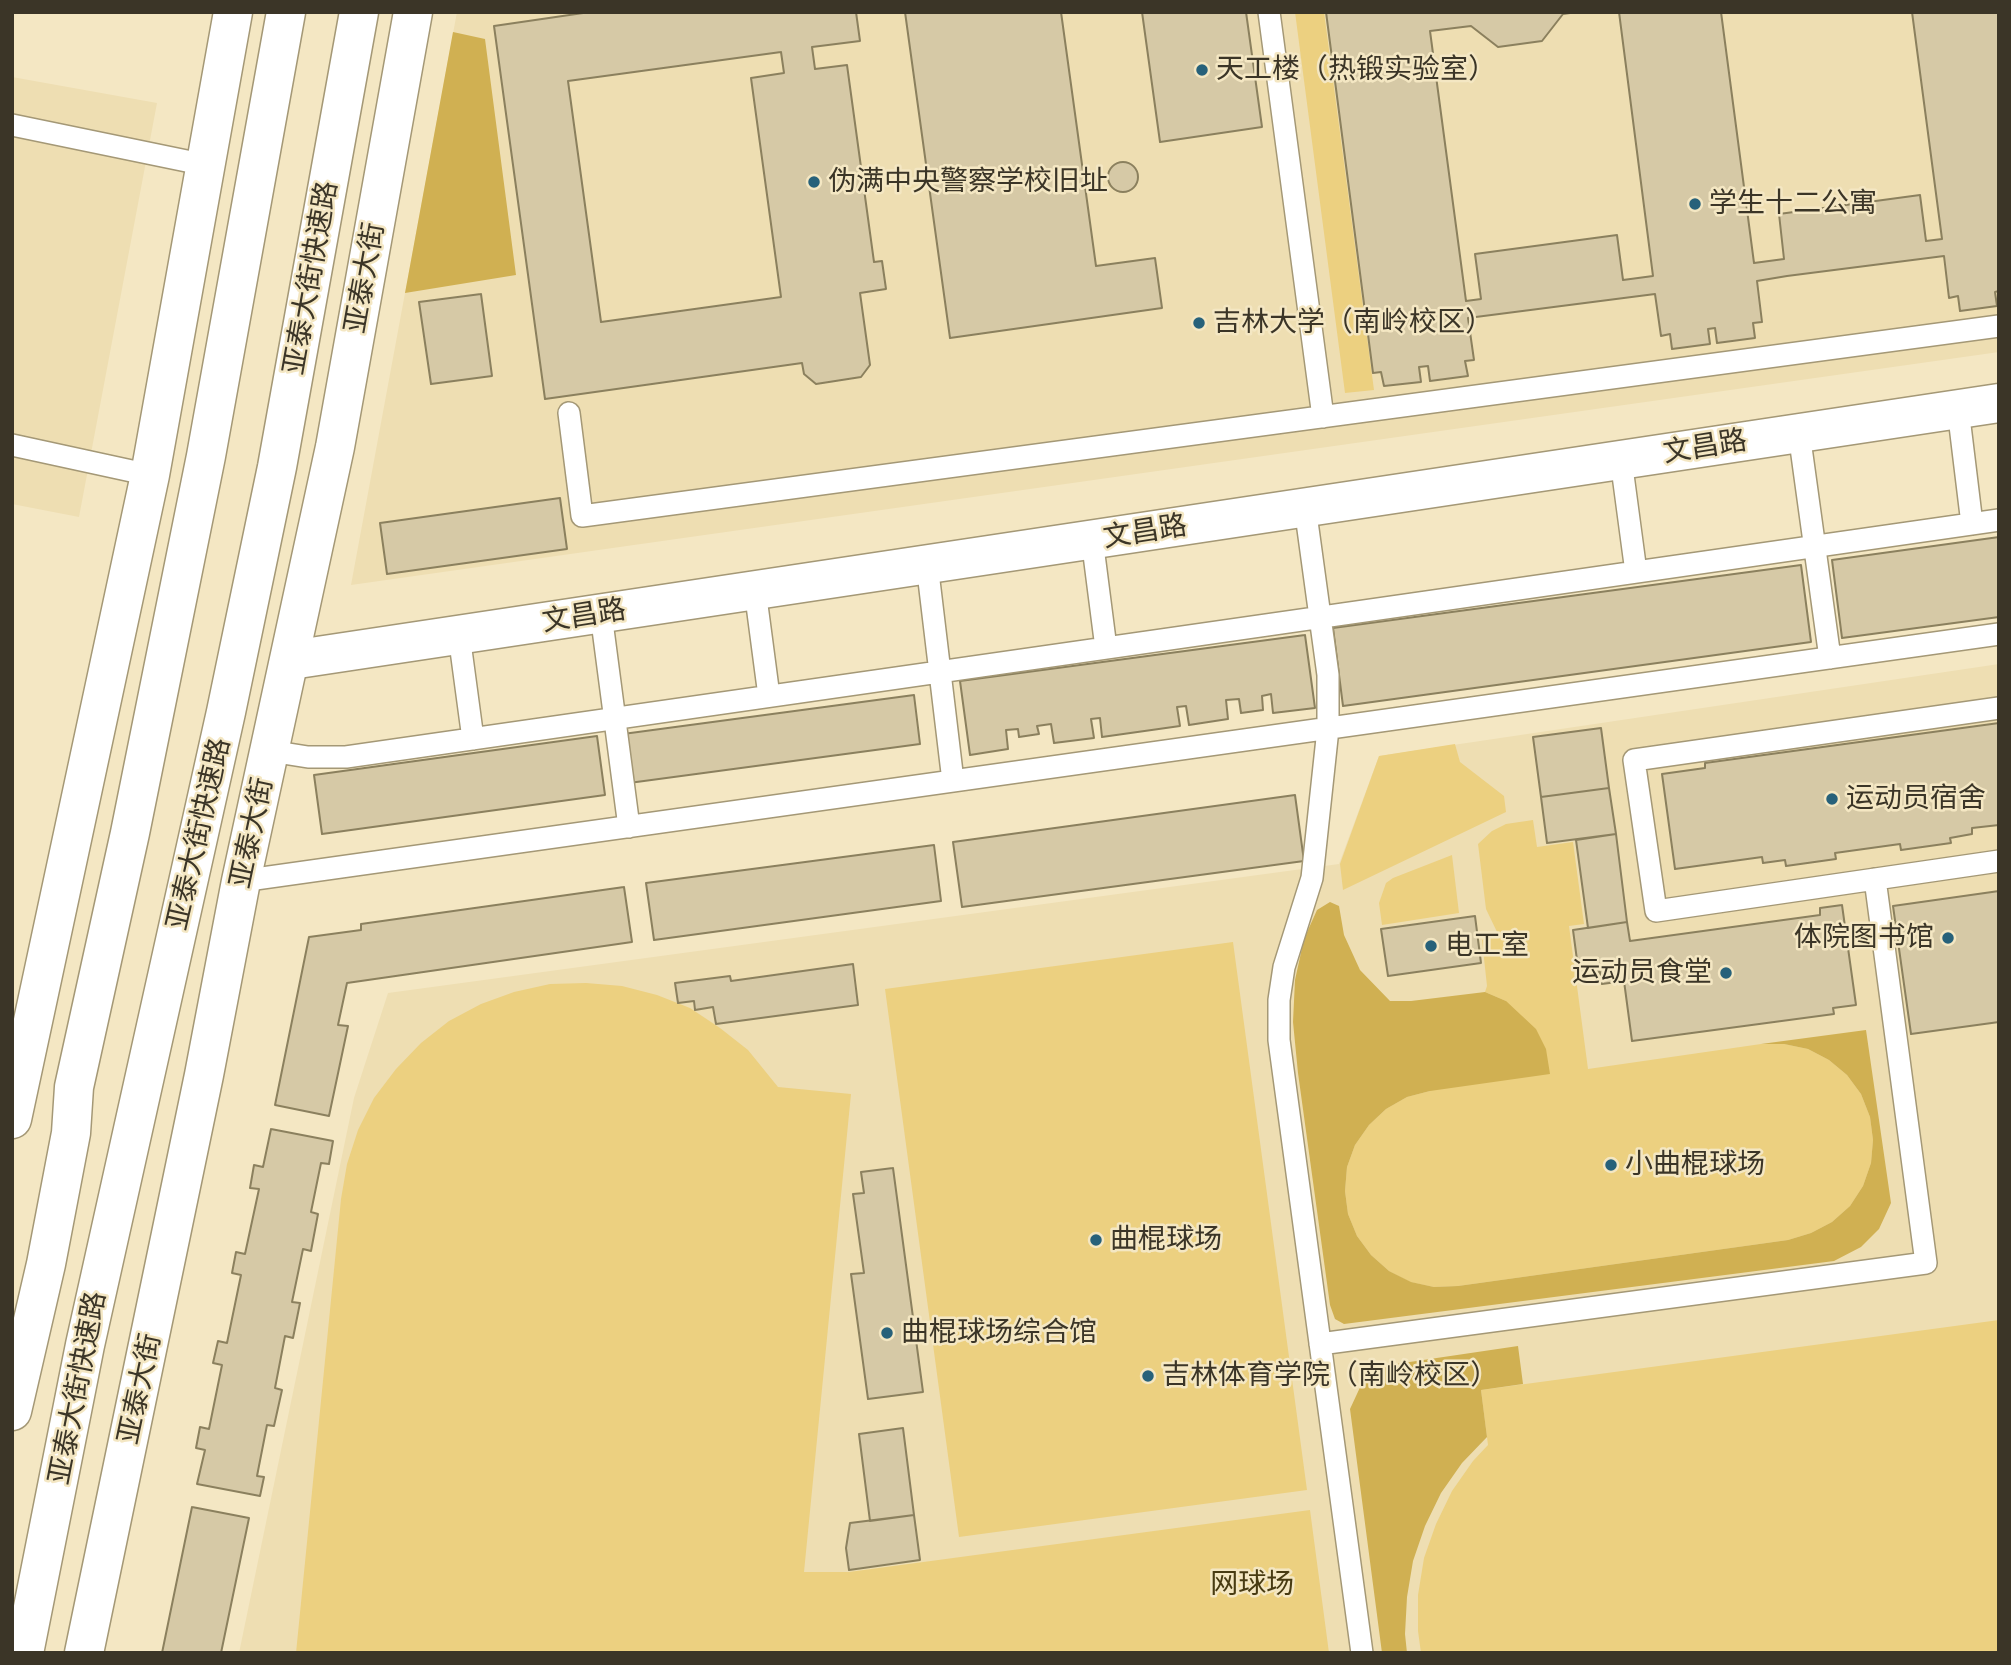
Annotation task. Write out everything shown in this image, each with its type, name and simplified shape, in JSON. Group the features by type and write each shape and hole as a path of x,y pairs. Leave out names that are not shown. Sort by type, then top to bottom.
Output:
{"main road":[{"path":"12,1119 150,475 233,12"},
{"name":"亚泰大街快速路","path":"12,1411 46,1264 71,1133 74,1087 130,833 206,456 286,12"},
{"name":"亚泰大街快速路","path":"24,1653 85,1345 226,712 277,467 359,12"},
{"name":"亚泰大街","path":"84,1653 196,1115 241,881 335,447 413,12"},
{"name":"文昌路","path":"291,660 1999,403"},
{"path":"12,1278 24,1351"}],"lane":[{"path":"1269,12 1322,417"},
{"path":"12,125 206,165"},
{"path":"569,413 582,516 1999,326"},
{"path":"1958,409 1972,524"},
{"path":"1799,433 1830,658"},
{"path":"12,445 150,475"},
{"path":"1621,460 1636,572"},
{"path":"1305,507 1328,675 1328,729 1312,878 1284,967 1279,1000 1279,1040 1362,1653"},
{"path":"270,751 308,757 346,757 1999,520"},
{"path":"1092,540 1106,648"},
{"path":"926,564 953,781"},
{"path":"755,590 769,696"},
{"path":"601,614 629,827"},
{"path":"241,881 1999,634"},
{"path":"459,635 472,739"},
{"path":"1999,708 1634,760 1656,911 1999,861"},
{"path":"1320,1344 1926,1263 1875,879"}],"shaded area":[{"name":"吉林大学（南岭校区）","path":"457,12 1999,12 1999,352 351,585"},
{"path":"453,32 485,39 516,275 405,293"},
{"path":"12,77 157,103 79,517 12,504"},
{"name":"吉林体育学院（南岭校区）","path":"1999,664 1999,1653 239,1653 354,1098 388,993 1339,864 1379,756"},
{"path":"1330,902 1339,906 1344,935 1360,970 1390,1001 1485,992 1506,1001 1536,1029 1546,1049 1550,1074 1430,1091 1407,1097 1386,1109 1369,1125 1355,1145 1347,1167 1345,1191 1348,1214 1357,1236 1371,1255 1389,1271 1411,1282 1434,1287 1458,1286 1788,1240 1811,1233 1832,1222 1850,1206 1863,1186 1871,1163 1873,1140 1870,1117 1861,1094 1847,1075 1829,1060 1808,1049 1784,1044 1761,1044 1866,1030 1891,1203 1879,1229 1861,1247 1834,1261 1344,1324 1335,1319 1330,1305 1293,1022 1295,980 1304,939 1317,910"},
{"path":"1518,1346 1523,1384 1481,1390 1487,1437 1462,1463 1441,1493 1425,1526 1413,1561 1407,1597 1407,1653 1382,1653 1350,1409 1369,1368"}],"green space":[{"path":"1295,12 1324,12 1374,390 1345,393"},
{"path":"1455,744 1460,762 1504,796 1506,812 1343,890 1340,864 1379,756"},
{"path":"1533,820 1537,847 1573,842 1584,924 1569,926 1588,1069 1761,1044 1784,1044 1808,1049 1829,1060 1847,1075 1861,1094 1870,1117 1873,1140 1871,1163 1863,1186 1850,1206 1832,1222 1811,1233 1788,1240 1458,1286 1434,1287 1410,1282 1389,1271 1371,1255 1357,1236 1348,1214 1345,1191 1347,1167 1355,1145 1369,1125 1386,1109 1407,1097 1430,1091 1506,1001 1485,992 1487,986 1482,940 1498,934 1486,909 1478,844 1492,831 1506,824"},
{"path":"1452,855 1459,913 1382,925 1379,903 1386,883"},
{"name":"曲棍球场","path":"1233,942 1307,1490 959,1537 885,989"},
{"name":"网球场","path":"550,984 622,986 657,995 690,1008 748,1050 778,1087 851,1094 804,1572 849,1572 1310,1510 1329,1653 296,1653 341,1199 347,1164 358,1130 374,1098 396,1069 421,1043 449,1021 481,1004 514,992"},
{"path":"1999,1320 1999,1653 1421,1653 1418,1595 1424,1558 1452,1491 1488,1445 1481,1390"}],"building":[{"name":"伪满中央警察学校旧址","path":"590,12 856,12 860,41 812,47 815,69 847,65 874,262 882,261 886,289 860,293 870,365 861,377 816,384 804,374 802,363 545,399 494,26","holes":["781,52 784,73 751,78 781,297 601,322 568,81"]},
{"path":"905,12 1061,12 1096,266 1155,258 1162,308 950,338"},
{"name":"天工楼（热锻实验室）","path":"1142,12 1246,12 1262,127 1160,142"},
{"name":"学生十二公寓","path":"1326,12 1577,12 1563,14 1542,41 1498,47 1471,26 1430,31 1466,301 1481,299 1475,254 1617,235 1623,280 1653,276 1619,12 1721,12 1754,263 1784,259 1779,214 1920,195 1926,241 1942,239 1912,12 1999,12 1997,306 1960,311 1958,296 1949,298 1944,256 1787,276 1757,281 1762,322 1753,323 1755,338 1717,343 1715,328 1708,329 1710,344 1672,349 1670,334 1661,336 1655,294 1468,318 1474,360 1465,361 1468,376 1430,381 1428,366 1419,367 1421,382 1384,386 1381,372 1373,373"},
{"path":"1123,162 1134,166 1138,177 1134,188 1123,192 1112,188 1108,177 1112,166"},
{"path":"481,294 492,376 431,384 419,302"},
{"path":"560,498 567,549 387,574 380,523"},
{"path":"1999,537 1999,617 1842,638 1832,560"},
{"path":"1801,565 1811,642 1343,706 1333,628"},
{"path":"1305,635 1315,708 1273,713 1271,694 1262,696 1263,710 1241,713 1239,699 1226,700 1228,719 1189,725 1186,706 1177,707 1180,726 1102,737 1100,718 1091,719 1094,738 1054,743 1051,724 1037,726 1039,734 1019,737 1018,729 1006,730 1008,749 970,755 960,681"},
{"path":"914,695 920,744 629,783 623,734"},
{"name":"运动员宿舍","path":"1999,723 1999,825 1972,828 1972,834 1950,838 1951,843 1901,850 1900,844 1835,853 1836,859 1786,866 1785,860 1763,863 1762,857 1675,869 1662,774 1705,768 1705,763"},
{"path":"1601,728 1609,788 1541,797 1533,737"},
{"path":"597,736 605,795 322,834 314,775"},
{"path":"1609,788 1616,834 1547,843 1541,797"},
{"path":"1295,795 1304,861 962,907 953,842"},
{"path":"1616,834 1627,922 1588,928 1576,840"},
{"path":"934,845 941,901 654,940 646,883"},
{"path":"624,887 632,942 347,983 338,1025 348,1026 329,1116 275,1105 309,937 361,930 361,924"},
{"name":"体院图书馆","path":"1999,891 1999,1022 1911,1034 1893,906"},
{"name":"运动员食堂","path":"1842,905 1856,1005 1833,1008 1834,1014 1632,1041 1624,981 1602,984 1600,972 1579,975 1573,930 1627,922 1630,941 1820,915 1820,908"},
{"name":"电工室","path":"1475,916 1481,963 1388,976 1381,929"},
{"path":"853,964 858,1005 716,1024 713,1007 695,1010 694,1001 678,1003 675,983 730,976 731,981"},
{"path":"271,1129 333,1141 329,1164 321,1163 311,1212 318,1214 311,1251 303,1249 292,1302 300,1303 293,1338 285,1336 275,1388 282,1390 274,1426 267,1425 257,1476 264,1477 260,1496 197,1484 205,1450 196,1448 200,1427 209,1429 222,1365 213,1363 218,1341 227,1343 241,1275 232,1273 236,1252 245,1254 259,1189 250,1188 254,1165 263,1167"},
{"name":"曲棍球场综合馆","path":"893,1168 923,1392 868,1399 851,1274 864,1273 853,1194 864,1193 861,1172"},
{"path":"903,1428 914,1515 870,1521 859,1434"},
{"path":"192,1507 249,1518 221,1653 162,1653"},
{"path":"914,1515 920,1560 849,1570 846,1548 850,1523"}],"place":[{"name":"天工楼（热锻实验室）","path":"1202,70"},
{"name":"伪满中央警察学校旧址","path":"814,182"},
{"name":"学生十二公寓","path":"1695,204"},
{"name":"吉林大学（南岭校区）","path":"1199,323"},
{"name":"运动员宿舍","path":"1832,799"},
{"name":"体院图书馆","path":"1948,938"},
{"name":"电工室","path":"1431,946"},
{"name":"运动员食堂","path":"1726,973"},
{"name":"小曲棍球场","path":"1611,1165"},
{"name":"曲棍球场","path":"1096,1240"},
{"name":"曲棍球场综合馆","path":"887,1333"},
{"name":"吉林体育学院（南岭校区）","path":"1148,1376"}]}
